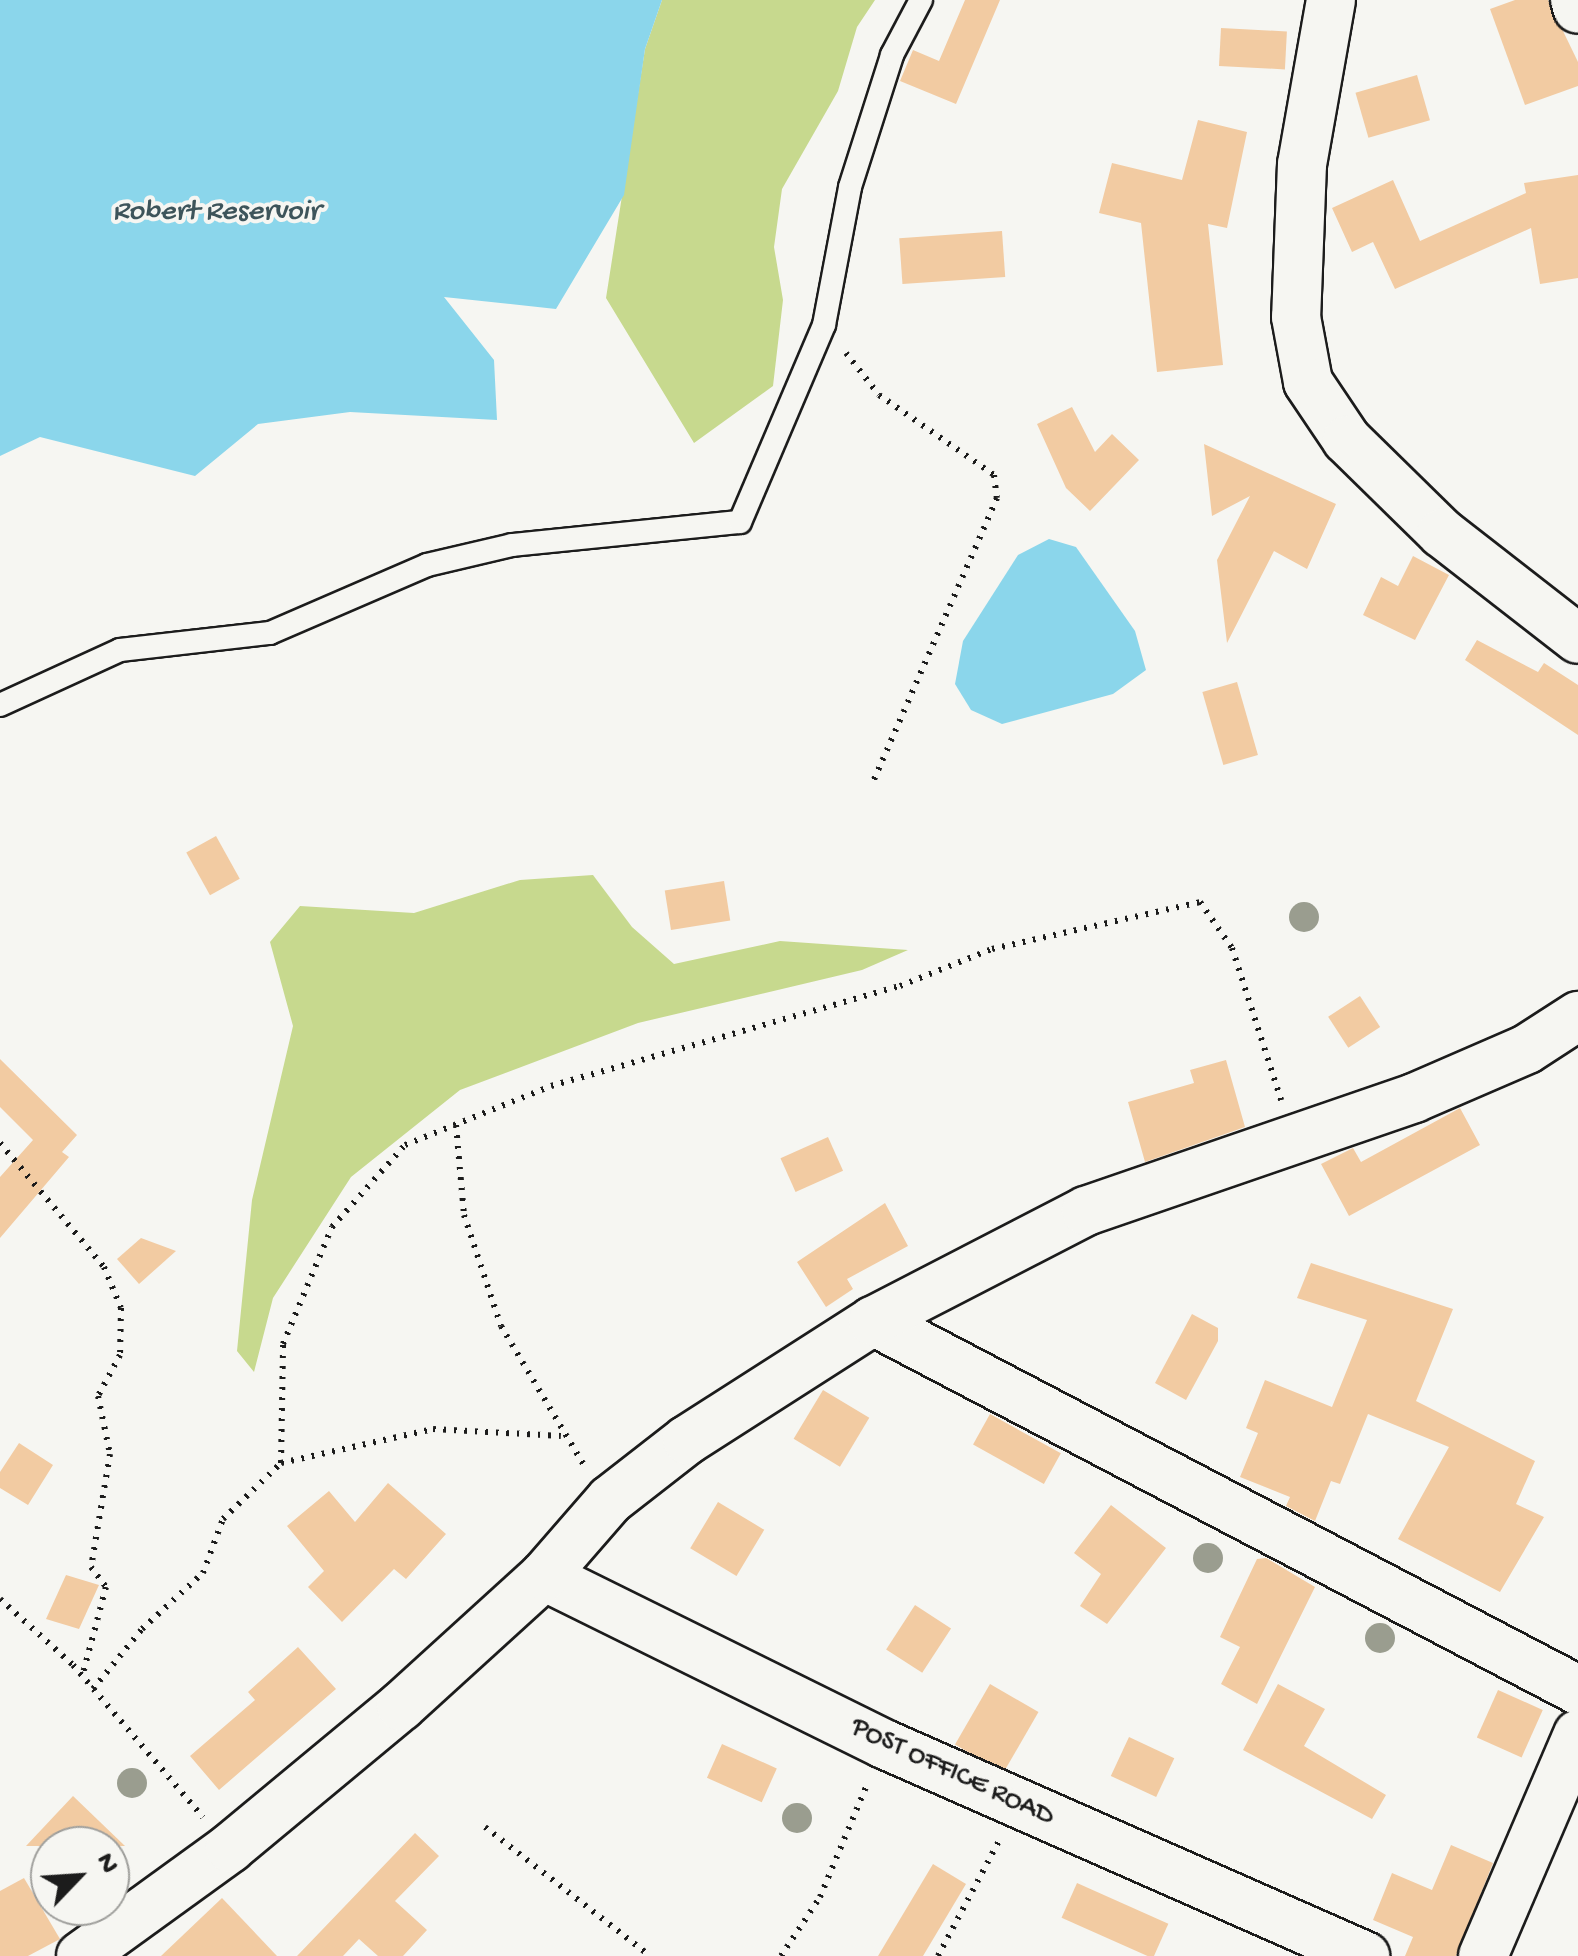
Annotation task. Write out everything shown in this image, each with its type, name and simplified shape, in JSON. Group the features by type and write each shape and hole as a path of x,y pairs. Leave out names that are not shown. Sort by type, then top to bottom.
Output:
{"street":[{"path":"1331,0 1302,164 1296,317 1308,382 1348,440 1442,533 1578,639"},
{"path":"1575,0 1578,9"},
{"path":"81,1956 230,1848 544,1576 610,1500 687,1440 872,1321 1086,1211 1414,1098 1575,1022"},
{"path":"872,1321 1578,1690"},
{"name":"POST OFFICE ROAD","path":"544,1576 884,1744 1366,1956"},
{"path":"1483,1956 1578,1734"}],"lane":[{"path":"0,705 120,650 270,633 427,565 512,545 740,522 824,325 850,187 892,55 921,0"}],"path":[{"path":"824,325 879,395 994,475 998,498 874,780"},
{"path":"281,1462 284,1344 332,1228 405,1145 551,1086 900,986 992,948 1200,902 1232,948 1291,1140"},
{"path":"456,1124 464,1215 501,1326 562,1436 610,1500"},
{"path":"0,1143 83,1239 121,1308 120,1356 98,1396 110,1454 91,1567 106,1588 82,1676"},
{"path":"93,1689 142,1628 203,1573 223,1519 281,1462 433,1430 562,1436"},
{"path":"0,1599 82,1676 230,1848"},
{"path":"781,1956 820,1897 884,1744"},
{"path":"938,1956 1019,1804"},
{"path":"484,1827 650,1956"}],"green space":[{"path":"662,0 875,0 857,27 838,91 782,189 774,247 783,300 773,386 694,443 606,298 645,49"},
{"path":"593,875 632,927 674,964 780,941 908,950 862,970 638,1023 460,1090 351,1177 273,1298 254,1372 237,1351 252,1200 293,1026 270,942 300,906 414,913 520,880"}],"water":[{"name":"Robert Reservoir","path":"0,0 662,0 645,49 624,195 556,309 444,297 494,360 497,420 350,412 258,424 195,476 40,437 0,456"},
{"path":"1049,539 1076,547 1135,631 1146,670 1113,694 1002,724 971,710 955,684 963,641 1018,555"}],"building":[{"path":"965,0 1000,0 956,104 900,81 913,50 939,61"},
{"path":"1515,0 1548,0 1578,62 1578,86 1525,105 1490,9"},
{"path":"1221,28 1287,31 1285,69 1219,66"},
{"path":"1417,75 1430,120 1368,138 1355,93"},
{"path":"1198,120 1247,132 1227,228 1208,224 1223,365 1157,372 1141,223 1099,213 1112,163 1182,180"},
{"path":"1578,175 1578,278 1540,284 1531,228 1395,289 1373,242 1352,252 1332,208 1393,180 1420,241 1526,193 1524,183"},
{"path":"1002,231 1005,277 902,284 899,238"},
{"path":"1072,407 1095,452 1112,434 1139,460 1090,511 1066,488 1037,424"},
{"path":"1204,444 1336,504 1307,569 1274,551 1227,643 1217,560 1250,496 1212,516"},
{"path":"1413,556 1449,575 1415,640 1363,615 1381,577 1398,586"},
{"path":"1477,640 1538,672 1544,663 1578,685 1578,735 1465,660"},
{"path":"1237,682 1258,755 1223,765 1202,692"},
{"path":"216,836 240,879 210,895 186,852"},
{"path":"724,881 730,921 671,930 665,890"},
{"path":"1360,996 1380,1027 1348,1048 1328,1017"},
{"path":"0,1059 77,1135 62,1152 69,1157 0,1238 0,1177 33,1140 0,1107"},
{"path":"1226,1060 1245,1127 1145,1162 1128,1102 1194,1083 1190,1070"},
{"path":"1460,1108 1480,1145 1349,1216 1321,1164 1353,1148 1361,1162"},
{"path":"828,1137 843,1171 796,1192 780,1158"},
{"path":"885,1203 908,1246 847,1279 853,1289 826,1307 797,1262"},
{"path":"141,1238 176,1251 139,1284 117,1259"},
{"path":"1311,1263 1453,1309 1416,1401 1535,1461 1516,1504 1544,1517 1500,1592 1398,1539 1449,1447 1368,1414 1340,1484 1331,1481 1315,1521 1286,1506 1290,1497 1240,1477 1258,1433 1246,1428 1265,1380 1332,1407 1367,1320 1297,1298"},
{"path":"1192,1314 1218,1328 1218,1341 1186,1400 1155,1383"},
{"path":"823,1390 869,1418 840,1467 794,1439"},
{"path":"990,1414 1061,1453 1044,1484 973,1445"},
{"path":"19,1443 53,1465 28,1505 0,1488 0,1472"},
{"path":"388,1483 446,1534 406,1579 394,1569 342,1622 308,1587 324,1571 287,1526 329,1491 355,1522"},
{"path":"718,1502 764,1530 736,1576 690,1548"},
{"path":"1111,1505 1166,1548 1107,1624 1080,1606 1101,1574 1074,1553"},
{"path":"1266,1558 1315,1587 1257,1704 1221,1684 1240,1647 1220,1637 1257,1559"},
{"path":"66,1575 99,1585 79,1629 46,1619"},
{"path":"915,1605 951,1628 922,1673 886,1649"},
{"path":"298,1647 336,1689 219,1790 190,1756 255,1700 248,1692"},
{"path":"990,1684 1038,1712 1003,1773 955,1745"},
{"path":"1278,1684 1325,1709 1304,1746 1386,1795 1372,1819 1243,1750"},
{"path":"1498,1690 1543,1710 1522,1757 1477,1738"},
{"path":"1129,1737 1174,1758 1156,1797 1111,1776"},
{"path":"722,1744 777,1768 762,1802 707,1778"},
{"path":"73,1796 104,1826 45,1826"},
{"path":"415,1833 439,1856 395,1901 427,1930 403,1956 378,1956 359,1939 343,1956 297,1956"},
{"path":"1451,1845 1493,1863 1456,1956 1405,1956 1413,1937 1373,1920 1392,1873 1432,1890"},
{"path":"933,1864 966,1884 923,1956 878,1956"},
{"path":"24,1878 30,1888 30,1926 52,1926 60,1939 28,1956 0,1956 0,1891"},
{"path":"1077,1883 1168,1924 1154,1956 1148,1956 1062,1918"},
{"path":"222,1898 277,1956 161,1956"}]}
